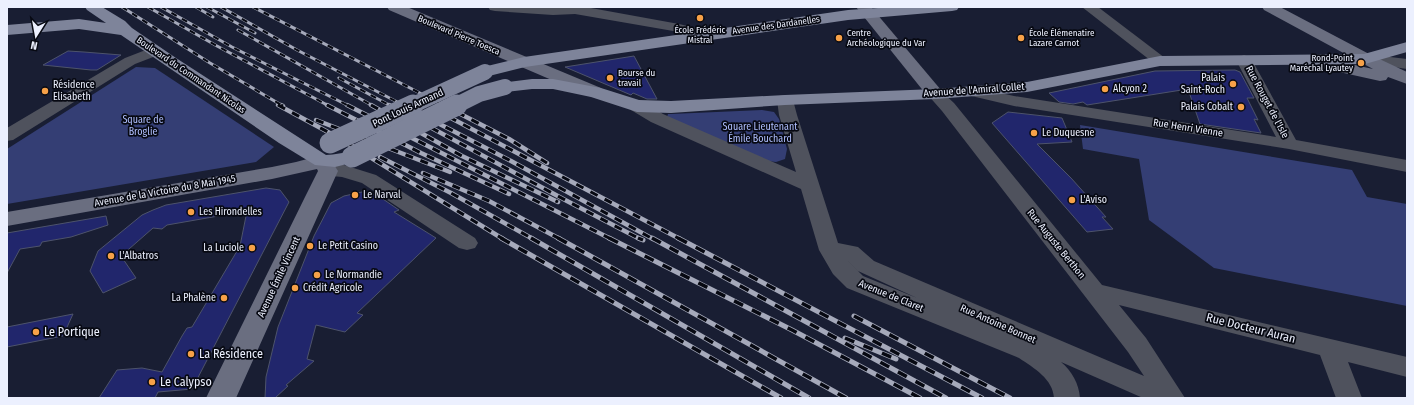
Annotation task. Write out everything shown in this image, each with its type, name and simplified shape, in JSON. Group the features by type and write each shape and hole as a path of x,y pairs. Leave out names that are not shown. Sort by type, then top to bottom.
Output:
{"main road":[{"name":"Boulevard du Commandant Nicolas","path":"92,7 292,143 335,157"},
{"name":"Avenue des Dardanelles","path":"498,75 524,62 866,10 952,7"},
{"path":"7,30 83,24 126,31"},
{"path":"1309,60 1365,59 1406,53"},
{"name":"Avenue de l'Amiral Collet","path":"637,106 671,107 785,100 935,94 1027,87 1160,61 1309,60"},
{"path":"498,75 532,84 548,84 595,92 637,106"},
{"name":"Pont Louis Armand","path":"335,157 479,94 498,75"},
{"name":"Pont Louis Armand","path":"335,157 498,75"}],"street":[{"name":"Boulevard Pierre Toesca","path":"394,7 524,62"},
{"path":"496,7 561,9 581,8 679,28 695,32 701,36"},
{"path":"1089,7 1160,61"},
{"path":"1270,7 1365,59 1407,79"},
{"path":"866,10 935,94"},
{"path":"7,136 130,62 156,51"},
{"name":"Rue Rouget de l'Isle","path":"1244,60 1289,144"},
{"path":"1309,60 1407,82"},
{"path":"524,62 595,92"},
{"name":"Rue Henri Vienne","path":"970,91 1014,101 1289,144 1407,166"},
{"name":"Rue Auguste Berthon","path":"935,94 948,107 1137,345 1170,398"},
{"name":"Avenue de Claret","path":"785,100 788,115 830,250 841,269 855,282 1028,351 1046,362 1065,386 1067,398"},
{"path":"637,106 657,118 809,185"},
{"name":"Avenue de la Victoire du 8 Mai 1945","path":"7,219 299,168 335,157"},
{"name":"Boulevard du Commandant Nicolas","path":"335,157 344,172 369,179 467,244"},
{"name":"Avenue Émile Vincent","path":"224,396 335,157"},
{"name":"Rue Antoine Bonnet","path":"830,250 838,249 854,253 866,266 1170,398"},
{"name":"Rue Docteur Auran","path":"1094,291 1407,367"},
{"path":"1329,347 1349,398"}],"green space":[{"name":"Square de Broglie","path":"136,67 155,68 274,147 256,162 7,204 7,149"},
{"name":"Square Lieutenant Émile Bouchard","path":"762,110 774,112 779,119 787,149 785,159 776,162 768,161 667,117 668,114"},
{"path":"1080,125 1352,170 1367,197 1407,204 1407,306 1214,268 1149,220 1139,159 1083,149"}],"building":[{"path":"68,51 121,55 97,70 43,65"},
{"name":"Bourse du travail","path":"634,56 657,99 647,99 633,93 631,95 565,67"},
{"path":"1235,70 1240,72 1254,98 1247,98 1258,120 1254,119 1261,133 1200,124 1188,89 1087,105 1083,102 1073,104 1059,102 1049,93 1155,71"},
{"path":"1008,112 1062,118 1072,142 1037,144 1071,178 1106,217 1102,217 1113,229 1087,232 992,123"},
{"path":"266,188 280,190 289,202 192,389 158,392 155,398 99,398 117,370 142,368 162,372 182,336 187,328 192,327 240,246 247,211 167,225 162,229 153,228 121,256 136,278 103,293 90,271 98,251 142,215 166,205"},
{"path":"362,192 380,197 399,210 394,212 436,238 357,313 363,315 345,332 316,325 307,359 314,361 286,385 288,386 275,398 265,398 266,377 278,327 314,236 331,203 344,196"},
{"path":"106,216 108,225 71,237 42,242 40,246 20,249 7,273 7,233"},
{"name":"Le Portique","path":"73,314 63,336 7,347 7,327"}],"railway":[{"path":"122,7 210,63 283,106 281,105"},
{"path":"148,7 329,106"},
{"path":"161,7 232,47 349,106"},
{"path":"196,7 213,17"},
{"path":"207,7 255,33"},
{"path":"221,7 297,50 405,106"},
{"path":"253,7 445,106"},
{"path":"238,30 373,106"},
{"path":"339,78 391,106"},
{"path":"280,106 278,105 339,138 503,239"},
{"path":"327,105 421,153 509,194"},
{"path":"347,105 611,239"},
{"path":"371,105 462,156 558,202"},
{"path":"389,105 638,238"},
{"path":"403,105 511,161 653,239"},
{"path":"443,105 509,139 547,163"},
{"path":"449,117 680,239"},
{"path":"316,120 450,172"},
{"path":"380,157 451,193 533,239"},
{"path":"423,173 489,201 560,239"},
{"path":"501,238 781,398"},
{"path":"531,238 809,398"},
{"path":"558,238 846,398"},
{"path":"609,238 792,330 920,398"},
{"path":"638,238 643,240"},
{"path":"652,238 946,398"},
{"path":"678,238 982,398"},
{"path":"854,316 1010,398"},
{"path":"845,338 896,359"}],"place":[{"name":"École Frédéric Mistral","path":"700,18"},
{"name":"Centre Archéologique du Var","path":"839,38"},
{"name":"École Élémenatire Lazare Carnot","path":"1021,38"},
{"name":"Rond-Point Maréchal Lyautey","path":"1361,63"},
{"name":"Bourse du travail","path":"610,78"},
{"name":"Palais Saint-Roch","path":"1233,84"},
{"name":"Alcyon 2","path":"1105,89"},
{"name":"Résidence Elisabeth","path":"45,91"},
{"name":"Palais Cobalt","path":"1241,107"},
{"name":"Le Duquesne","path":"1034,133"},
{"name":"Le Narval","path":"355,195"},
{"name":"L'Aviso","path":"1072,200"},
{"name":"Les Hirondelles","path":"191,212"},
{"name":"Le Petit Casino","path":"310,246"},
{"name":"La Luciole","path":"252,248"},
{"name":"L'Albatros","path":"111,256"},
{"name":"Le Normandie","path":"317,275"},
{"name":"Crédit Agricole","path":"295,288"},
{"name":"La Phalène","path":"224,298"},
{"name":"Le Portique","path":"36,332"},
{"name":"La Résidence","path":"191,354"},
{"name":"Le Calypso","path":"152,382"}]}
